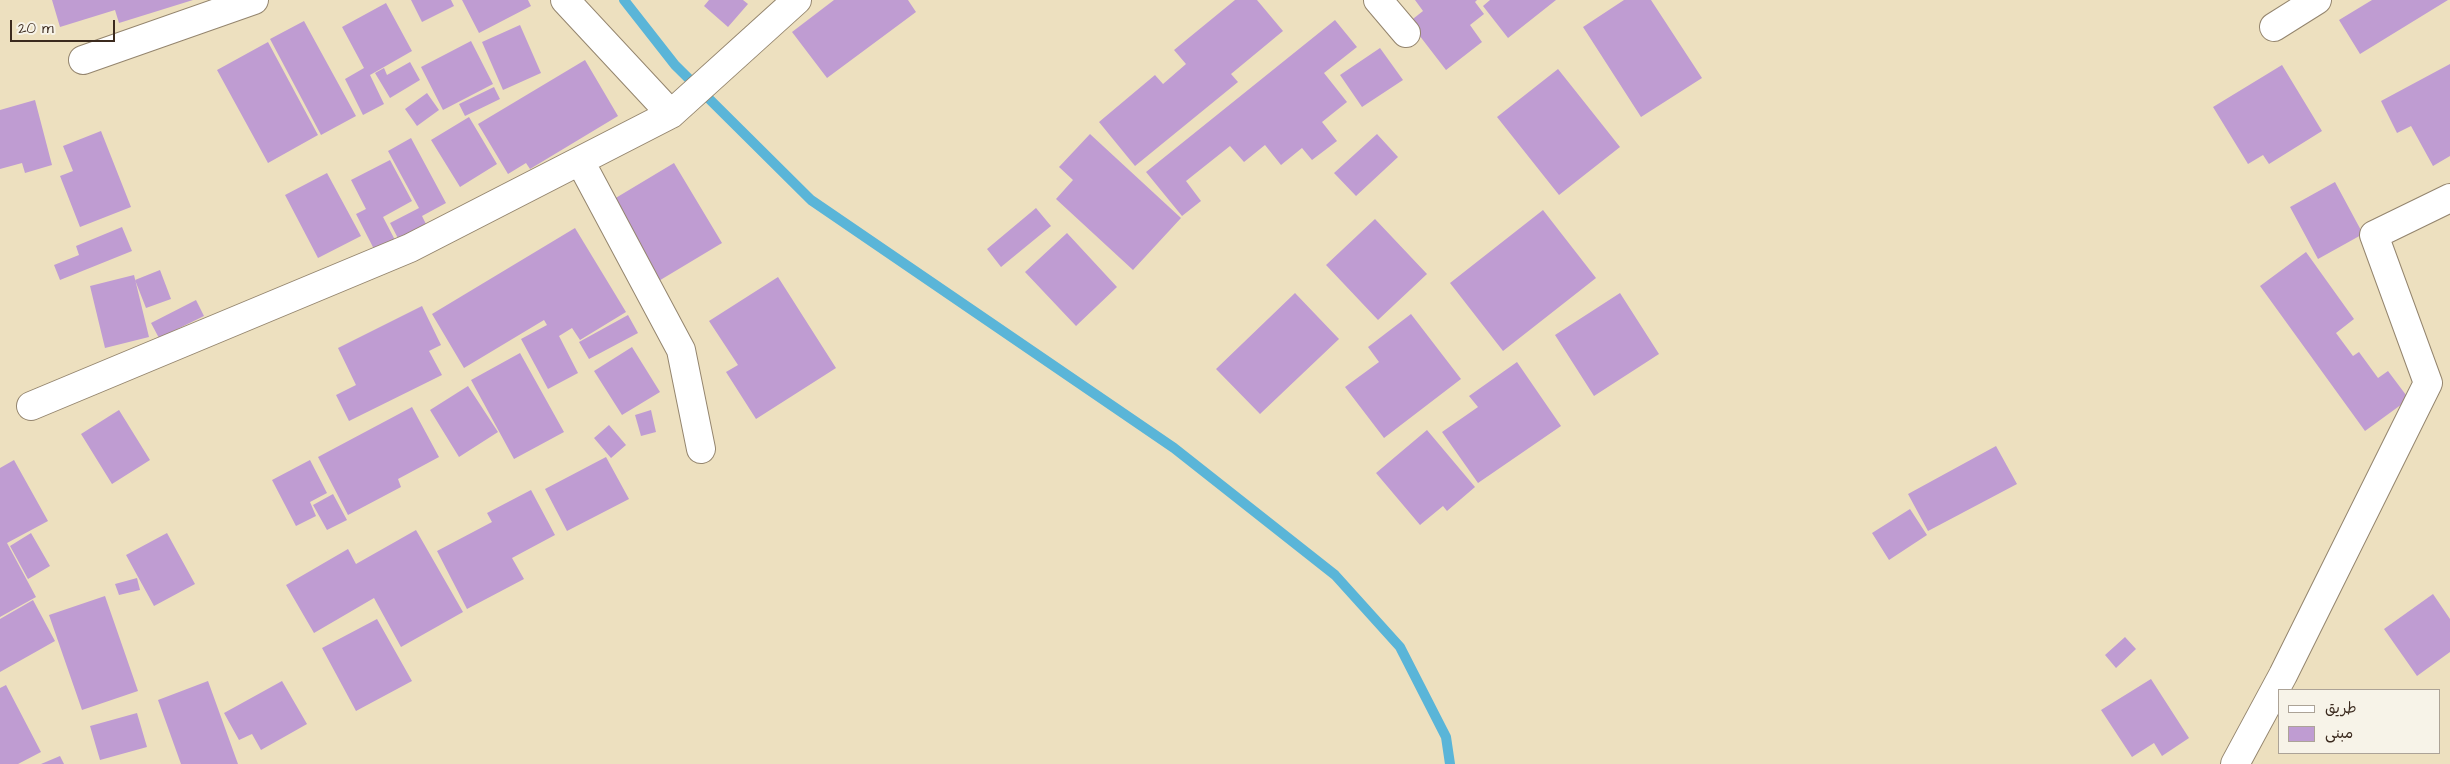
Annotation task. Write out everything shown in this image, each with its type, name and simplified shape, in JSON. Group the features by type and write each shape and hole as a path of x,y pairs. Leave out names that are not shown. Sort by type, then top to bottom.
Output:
{"street":[{"path":"83,60 254,0"},
{"path":"565,0 671,114"},
{"path":"31,406 410,248 671,114 797,0"},
{"path":"1378,0 1406,33"},
{"path":"2274,27 2317,0"},
{"path":"580,161 681,350 701,449"},
{"path":"2235,764 2283,676 2428,383 2374,235 2450,198"}],"building":[{"path":"52,0 193,0 119,23 115,10 60,27"},
{"path":"411,0 451,0 454,6 422,22"},
{"path":"462,0 528,0 531,6 479,33"},
{"path":"709,0 743,0 748,4 728,27 704,6"},
{"path":"834,0 908,0 916,12 827,78 792,32"},
{"path":"1235,0 1257,0 1283,31 1231,74 1238,82 1135,166 1099,122 1155,75 1163,84 1186,64 1174,50"},
{"path":"1415,0 1477,0 1475,2 1484,14 1470,25 1482,42 1446,70 1409,22 1423,11"},
{"path":"1490,0 1556,0 1508,38 1483,6"},
{"path":"1624,0 1651,0 1702,78 1641,117 1583,27"},
{"path":"2372,0 2448,0 2360,54 2339,20"},
{"path":"386,3 412,51 370,75 384,104 363,115 345,79 364,68 342,27"},
{"path":"1335,20 1357,47 1324,73 1347,102 1322,122 1337,141 1312,160 1302,148 1281,165 1265,145 1244,162 1230,146 1186,181 1201,201 1182,216 1146,172"},
{"path":"304,21 356,116 321,135 270,39"},
{"path":"520,25 541,73 503,90 482,42"},
{"path":"471,41 493,84 443,110 421,67"},
{"path":"268,42 318,135 268,163 217,70"},
{"path":"1380,48 1403,80 1362,107 1340,75"},
{"path":"585,60 618,116 530,169 526,163 508,174 478,124"},
{"path":"410,62 420,80 390,98 375,73 384,68 387,75"},
{"path":"2450,64 2450,156 2433,166 2411,126 2397,133 2381,101"},
{"path":"2282,65 2322,131 2269,164 2263,155 2248,164 2213,107"},
{"path":"1558,69 1620,147 1559,195 1497,117"},
{"path":"494,87 500,99 465,116 459,104"},
{"path":"427,93 439,110 417,126 405,109"},
{"path":"35,100 52,165 25,173 22,163 0,169 0,110"},
{"path":"469,117 497,164 460,187 431,140"},
{"path":"101,131 131,207 80,227 60,176 73,171 63,146"},
{"path":"1090,134 1181,218 1133,270 1056,199 1073,180 1059,167"},
{"path":"1377,134 1398,157 1356,196 1334,173"},
{"path":"411,138 446,203 422,216 429,230 401,244 390,223 419,208 388,151"},
{"path":"390,160 412,201 383,217 395,240 375,251 356,214 366,209 351,180"},
{"path":"674,163 722,243 657,282 609,202"},
{"path":"327,173 361,236 318,258 285,195"},
{"path":"2335,182 2363,234 2318,259 2290,207"},
{"path":"1036,208 1051,226 1001,267 987,249"},
{"path":"1543,210 1596,278 1503,351 1450,283"},
{"path":"1375,219 1427,274 1378,320 1326,265"},
{"path":"122,227 132,251 60,280 54,265 79,255 76,246"},
{"path":"575,228 626,312 580,340 572,328 559,336 578,373 548,389 521,339 547,325 544,320 464,368 432,314"},
{"path":"1067,233 1117,287 1076,326 1025,272"},
{"path":"2306,252 2354,319 2336,333 2353,356 2359,352 2378,378 2388,371 2409,399 2365,431 2260,286"},
{"path":"160,270 171,299 146,308 135,280"},
{"path":"134,275 149,337 105,348 90,286"},
{"path":"778,277 836,368 756,419 726,372 738,365 709,321"},
{"path":"1295,293 1339,339 1260,414 1216,369"},
{"path":"1620,293 1659,354 1594,396 1555,335"},
{"path":"196,300 204,316 159,338 151,323"},
{"path":"422,306 441,345 429,351 442,375 349,421 336,395 356,385 338,348"},
{"path":"1411,314 1461,379 1384,438 1345,387 1379,362 1368,347"},
{"path":"628,315 638,333 589,359 579,342"},
{"path":"632,347 660,392 622,415 594,371"},
{"path":"520,353 564,432 514,459 471,380"},
{"path":"1517,362 1561,426 1478,483 1442,432 1478,407 1469,396"},
{"path":"468,386 498,432 459,457 430,410"},
{"path":"412,407 439,457 398,479 401,487 348,515 318,457"},
{"path":"119,410 150,460 112,484 81,434"},
{"path":"651,410 656,432 641,436 635,415"},
{"path":"609,425 626,445 611,458 594,438"},
{"path":"1427,430 1475,487 1447,511 1443,506 1420,525 1376,473"},
{"path":"1996,446 2017,484 1928,531 1908,494"},
{"path":"606,457 629,499 567,531 545,489"},
{"path":"14,460 48,521 7,543 36,597 0,617 0,468"},
{"path":"310,460 327,493 310,502 316,516 296,526 272,480"},
{"path":"531,490 555,535 512,558 524,579 467,609 437,551 492,522 487,513"},
{"path":"333,494 347,520 327,530 313,505"},
{"path":"1910,509 1927,535 1889,560 1872,533"},
{"path":"416,530 463,612 401,647 374,598 314,633 286,585 348,549 356,564"},
{"path":"31,533 50,566 28,579 10,546"},
{"path":"167,533 195,584 154,606 126,555"},
{"path":"137,578 140,590 119,595 115,584"},
{"path":"2433,594 2450,619 2450,652 2417,676 2384,629"},
{"path":"105,596 138,691 82,710 49,615"},
{"path":"33,600 55,641 0,672 0,619"},
{"path":"377,619 412,681 356,711 322,648"},
{"path":"2125,637 2136,649 2116,668 2105,655"},
{"path":"2151,679 2189,738 2162,756 2154,743 2132,757 2101,710"},
{"path":"208,681 238,764 181,764 158,700"},
{"path":"282,681 307,724 261,750 252,734 239,740 224,713"},
{"path":"6,685 41,752 18,764 0,764 0,688"},
{"path":"137,713 147,747 100,760 90,726"},
{"path":"60,756 64,764 41,764"}],"waterway":[{"path":"624,0 675,65 811,200 1174,448 1335,575 1400,647 1446,737 1450,764"}]}
